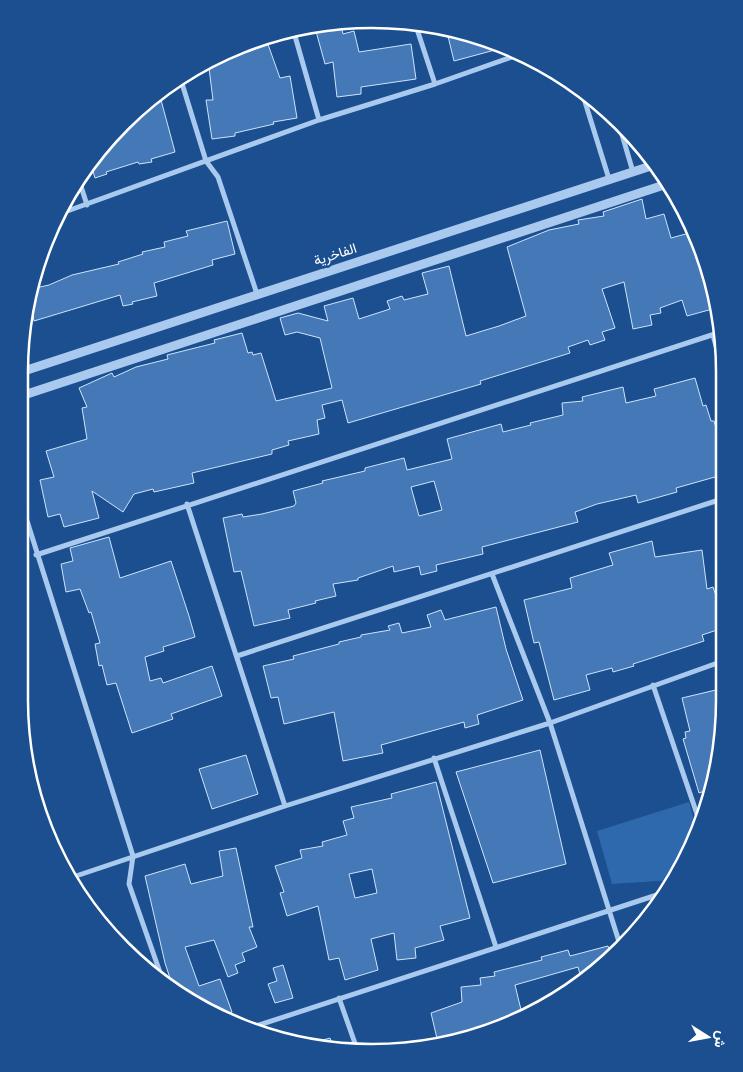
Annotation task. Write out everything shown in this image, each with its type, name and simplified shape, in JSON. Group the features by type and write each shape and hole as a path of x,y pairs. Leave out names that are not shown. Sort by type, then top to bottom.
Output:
{"street":[{"path":"418,30 435,84"},
{"path":"295,36 319,120"},
{"path":"67,211 319,120 435,84 511,57"},
{"path":"182,84 206,161 218,177 257,294"},
{"path":"586,103 609,179"},
{"path":"623,137 633,172"},
{"name":"الفاخرية","path":"28,370 648,167"},
{"path":"28,394 661,186"},
{"path":"81,187 87,205"},
{"path":"36,555 187,504 712,335 714,343"},
{"path":"237,656 716,501"},
{"path":"187,504 285,806"},
{"path":"28,526 133,856 129,884 159,971"},
{"path":"492,574 550,723 619,940"},
{"path":"76,876 285,806 550,723 716,663"},
{"path":"653,685 696,813"},
{"path":"434,758 496,947"},
{"path":"259,1025 655,896"},
{"path":"339,998 355,1044"}],"shaded area":[{"path":"689,802 694,819 680,853 665,881 612,884 597,831"}],"building":[{"path":"342,29 343,34 354,31 359,52 411,44 416,79 361,87 361,94 337,97 333,62 325,64 316,32"},
{"path":"448,36 493,50 454,61"},
{"path":"268,44 280,78 290,76 297,118 273,122 274,124 235,133 235,136 212,139 206,100 213,100 209,69"},
{"path":"161,100 175,152 151,159 152,162 139,164 138,162 106,172 107,174 95,178 93,170 113,145 128,128"},
{"path":"642,199 646,219 664,214 671,238 686,234 704,282 710,310 687,316 682,300 660,308 661,313 650,315 652,325 633,329 624,282 602,289 615,328 602,332 605,340 590,345 588,340 568,347 570,353 480,381 481,384 348,423 342,400 322,405 325,418 317,420 319,434 288,441 289,445 272,450 272,454 192,473 194,483 154,492 153,489 134,494 123,512 92,491 99,518 64,527 60,514 48,517 40,480 54,477 46,451 87,439 82,408 87,407 79,388 112,373 114,377 136,367 168,359 167,355 215,343 214,340 242,333 248,353 252,352 253,355 261,353 276,401 332,388 320,338 297,332 285,335 280,318 298,313 328,321 324,306 353,298 359,319 390,309 387,301 402,296 404,300 428,294 422,273 449,266 466,336 499,326 526,316 507,247 549,230 579,224 578,220 604,216 603,212"},
{"path":"227,221 235,254 212,260 213,265 154,283 157,296 132,302 133,304 123,306 120,295 34,321 32,314 38,288 49,285 72,275 119,264 118,262 143,254 142,252 165,247 164,242 188,236 186,231"},
{"path":"695,378 703,406 706,405 711,421 714,421 716,428 716,477 676,488 677,492 638,503 636,495 597,504 575,512 578,522 482,547 483,554 436,565 437,571 421,575 419,566 394,572 393,566 358,578 358,580 333,584 336,596 288,610 290,618 254,626 241,571 234,572 223,518 242,514 243,517 262,514 294,506 296,503 293,491 323,483 322,481 365,471 365,468 404,458 407,470 452,459 447,439 501,424 503,432 531,425 530,423 563,415 562,403 583,401 582,397 623,387 626,403 656,396 654,389","holes":["434,481 442,510 419,516 411,487"]},
{"path":"109,537 120,578 171,561 195,637 163,647 164,651 145,657 150,681 161,678 163,683 212,666 222,696 171,714 173,719 132,733 116,683 107,685 102,665 99,666 95,644 100,643 91,612 89,613 80,589 66,592 61,564 73,561 70,548"},
{"path":"652,541 655,557 702,550 707,589 713,587 716,596 716,630 702,635 704,641 633,664 634,666 613,672 612,668 586,675 590,690 554,700 539,642 534,643 524,600 572,588 570,578 613,565 609,553"},
{"path":"496,607 506,649 523,700 477,715 479,724 465,728 464,722 381,745 383,753 343,761 334,712 284,724 278,697 271,698 263,666 294,659 293,656 339,644 339,642 361,637 361,635 390,630 388,626 399,623 402,633 431,627 427,615 441,610 445,620"},
{"path":"716,690 713,745 704,790 699,793 683,739 686,738 685,732 690,731 682,698"},
{"path":"540,750 566,864 493,883 456,772"},
{"path":"246,755 258,794 212,809 199,769"},
{"path":"436,782 470,918 440,926 444,940 415,948 416,958 397,960 394,933 371,939 378,970 345,980 339,958 329,960 318,906 287,916 280,893 284,892 275,866 302,858 300,850 323,846 322,842 347,835 343,821 354,818 351,807 392,798 391,794","holes":["372,869 377,893 355,898 349,874"]},
{"path":"236,848 253,927 249,927 257,947 242,953 245,961 235,965 238,973 228,977 214,940 185,947 199,986 220,979 232,1012 229,1013 199,998 171,980 145,876 185,864 191,884 223,876 219,851"},
{"path":"608,946 609,949 580,974 578,967 515,985 521,1010 482,1026 437,1038 431,1013 462,1002 461,987 481,985 480,978 495,976 494,972 542,960 541,957 568,950 570,956"},
{"path":"283,965 293,998 275,1003 268,984 277,981 273,968"},
{"path":"330,1038 331,1042 327,1042 320,1041"}]}
